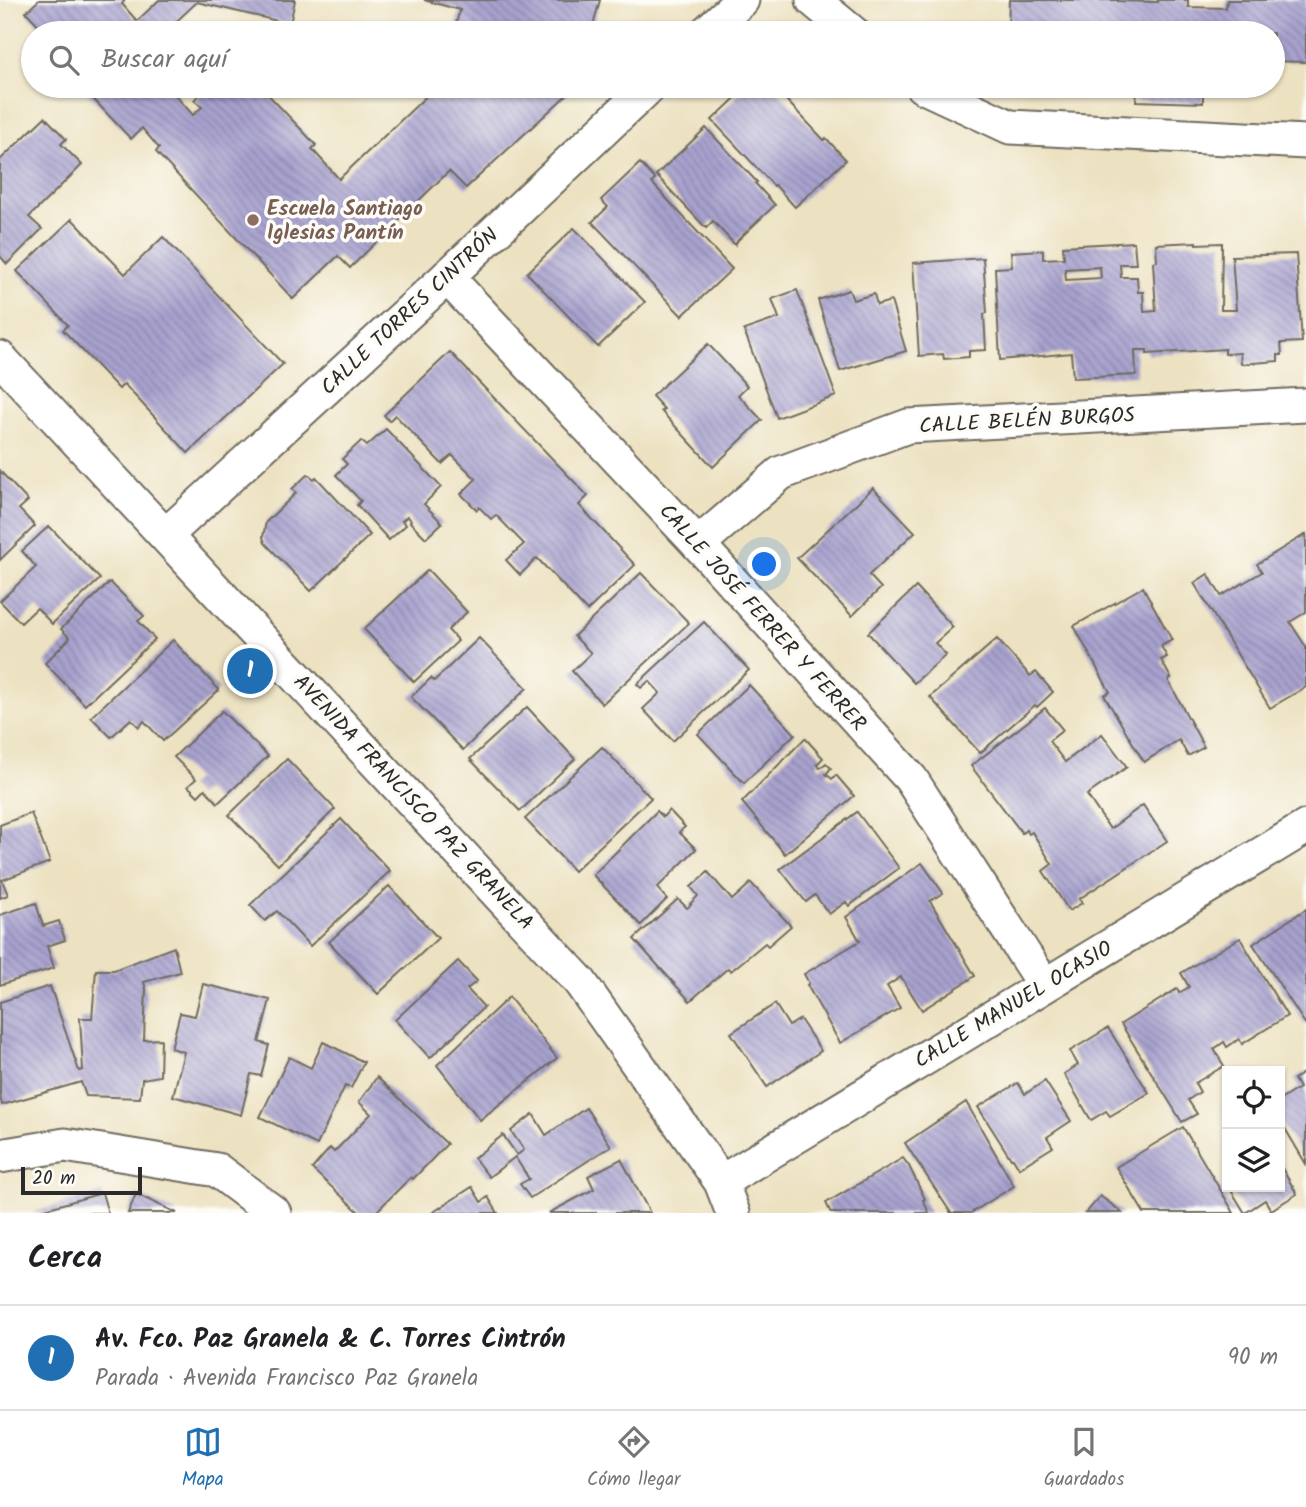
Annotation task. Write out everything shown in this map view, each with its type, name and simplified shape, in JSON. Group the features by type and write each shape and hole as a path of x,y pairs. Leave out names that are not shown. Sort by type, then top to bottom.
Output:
{"street":[{"path":"719,21 742,0"},
{"path":"813,0 838,21"},
{"name":"CALLE TORRES CINTRÓN","path":"166,535 637,98"},
{"path":"948,98 1010,127 1306,142"},
{"name":"CALLE JOSÉ FERRER Y FERRER","path":"447,277 698,544 911,779 1044,985"},
{"name":"AVENIDA FRANCISCO PAZ GRANELA","path":"0,358 580,982 721,1182 733,1213"},
{"name":"CALLE BELÉN BURGOS","path":"698,544 781,473 908,426 1306,405"},
{"name":"CALLE MANUEL OCASIO","path":"721,1182 1306,827"},
{"path":"0,1157 65,1145 217,1170 274,1213"}],"building":[{"path":"39,0 125,0 122,4 137,21 35,21 26,12"},
{"path":"159,0 295,0 291,21 277,21 197,2 177,21 137,21"},
{"path":"424,0 600,0 594,21 457,21 460,10"},
{"path":"1009,0 1188,0 1188,7 1226,8 1227,0 1306,0 1306,62 1285,61 1285,21 1008,21"},
{"path":"92,98 178,98 193,115 202,107 194,100 196,98 271,98 316,145 312,149 339,179 424,98 563,98 466,188 449,171 350,268 338,256 293,299 156,152 159,148 142,128 131,139"},
{"path":"735,98 784,98 846,160 795,207 712,120"},
{"path":"1136,98 1203,98 1203,103 1136,101"},
{"path":"45,117 66,139 61,144 82,165 29,217 42,229 7,264 0,256 0,160"},
{"path":"706,128 775,205 735,245 713,221 706,228 656,175"},
{"path":"640,163 655,179 652,183 732,269 682,316 592,222 608,207 601,200"},
{"path":"72,219 125,274 163,237 283,364 188,453 124,384 119,389 63,330 68,325 17,271"},
{"path":"574,228 645,302 598,347 527,273"},
{"path":"1134,242 1136,264 1120,264 1121,277 1137,277 1138,292 1143,292 1144,312 1156,311 1153,262 1157,261 1156,244 1222,243 1221,310 1236,310 1232,256 1296,254 1302,342 1281,343 1282,355 1278,355 1278,361 1241,364 1240,353 1225,354 1225,349 1147,354 1147,350 1135,350 1136,375 1073,378 1071,353 1000,360 995,268 1012,267 1011,252 1043,250 1043,259 1064,258 1063,246","holes":["1100,267 1101,278 1066,280 1065,269"]},
{"path":"983,258 987,313 984,314 986,350 969,351 969,357 944,359 943,354 919,356 913,263"},
{"path":"797,290 836,396 777,418 744,330 779,318 772,299"},
{"path":"849,290 853,300 874,294 877,305 891,301 906,351 840,371 818,300"},
{"path":"708,344 747,386 738,395 762,420 713,467 661,411 664,409 652,396"},
{"path":"450,352 588,496 579,505 635,565 587,611 537,558 520,575 506,560 524,544 496,515 491,519 461,494 476,479 452,455 442,464 395,415 389,421 384,415"},
{"path":"386,429 441,487 424,504 442,523 426,538 407,516 402,521 406,525 389,540 357,505 361,501 336,475 347,464 342,459 361,441 367,446"},
{"path":"0,471 28,501 19,509 35,526 0,560"},
{"path":"308,474 314,479 316,477 370,535 311,591 265,543 263,537 266,522 296,493 292,489"},
{"path":"873,488 915,532 869,575 881,588 852,616 797,558"},
{"path":"49,526 100,579 52,624 37,608 21,623 0,601 36,567 22,551"},
{"path":"1306,534 1306,612 1290,622 1306,647 1306,687 1270,708 1194,583 1208,574 1221,596 1262,572 1257,564"},
{"path":"428,570 467,612 448,630 458,641 414,682 364,629"},
{"path":"641,573 689,623 602,704 572,671 591,653 574,636"},
{"path":"110,582 144,616 138,621 155,639 85,705 45,663 70,638 61,629"},
{"path":"916,587 953,627 935,643 946,655 914,683 868,633"},
{"path":"1143,587 1172,640 1161,646 1167,657 1161,660 1171,678 1168,680 1204,747 1188,756 1179,740 1144,762 1104,695 1110,692 1074,626"},
{"path":"704,622 749,670 673,741 643,709 660,693 649,681 641,688 637,684"},
{"path":"479,638 527,688 463,750 411,697 431,678 434,681"},
{"path":"997,639 1030,676 1036,672 1053,692 980,753 930,697"},
{"path":"173,640 219,690 163,741 144,721 139,727 131,719 111,737 91,717"},
{"path":"749,685 795,734 744,783 698,734"},
{"path":"527,707 575,759 520,811 470,759"},
{"path":"1045,708 1063,730 1049,741 1065,762 1102,734 1127,767 1087,795 1110,829 1143,805 1167,841 1079,899 1082,903 1069,911 1043,871 1052,864 1032,832 1029,834 1026,830 1022,833 971,766"},
{"path":"222,711 268,756 218,803 205,789 198,796 188,786 196,779 174,757"},
{"path":"805,738 823,758 817,764 820,768 826,763 831,768 826,774 832,779 836,775 854,796 785,854 742,802"},
{"path":"602,747 651,798 574,871 525,819"},
{"path":"287,759 335,809 278,865 229,815"},
{"path":"669,810 685,827 679,832 696,849 657,888 667,899 641,925 593,875 657,811 663,817"},
{"path":"857,812 899,868 849,906 846,902 829,914 815,895 806,902 780,869"},
{"path":"31,813 50,862 2,880 8,895 0,898 0,825"},
{"path":"341,819 390,871 310,946 277,911 265,921 250,905"},
{"path":"922,863 943,893 930,901 975,976 922,1010 901,977 887,986 900,1008 840,1043 807,985 809,983 804,974 860,941 846,917"},
{"path":"708,872 732,900 751,883 791,926 768,946 765,943 731,971 728,968 690,1001 634,939 678,899 687,908 691,905 698,896 691,887"},
{"path":"389,886 438,938 378,994 329,942"},
{"path":"36,903 43,926 59,921 65,940 47,946 54,968 0,985 0,915"},
{"path":"1306,909 1306,1025 1253,944"},
{"path":"1240,938 1287,1016 1242,1044 1239,1039 1227,1047 1224,1042 1214,1049 1224,1066 1195,1083 1200,1092 1188,1100 1197,1114 1182,1122 1121,1024 1177,989 1179,993 1189,987 1181,973"},
{"path":"174,947 180,972 144,982 144,1040 161,1039 160,1076 142,1079 140,1098 86,1096 81,1082 2,1105 0,1002 50,986 79,1071 83,1070 80,1018 92,1018 96,970 114,970"},
{"path":"458,961 477,981 467,989 484,1007 430,1058 395,1020"},
{"path":"203,984 270,1000 259,1042 269,1045 261,1076 251,1074 241,1115 173,1096 184,1052 171,1048 180,1013 195,1016"},
{"path":"509,997 557,1058 480,1120 437,1065"},
{"path":"775,1004 789,1026 800,1019 821,1051 767,1087 731,1033"},
{"path":"1108,1028 1149,1093 1110,1116 1106,1111 1091,1120 1064,1074 1078,1065 1070,1051"},
{"path":"323,1042 364,1062 351,1088 345,1086 317,1145 260,1117 289,1057 311,1068"},
{"path":"1306,1071 1306,1164 1285,1128 1285,1097 1299,1088 1294,1079"},
{"path":"377,1077 447,1144 375,1213 360,1213 312,1169 330,1148 334,1152 371,1114 359,1102"},
{"path":"1045,1081 1071,1121 1047,1137 1053,1147 1019,1168 978,1107 1018,1083 1025,1094"},
{"path":"966,1102 1014,1186 971,1213 951,1213 905,1143"},
{"path":"586,1108 611,1146 530,1198 520,1184 529,1179 515,1157 489,1177 474,1158 503,1135 517,1155 524,1150 511,1131 533,1114 546,1135"},
{"path":"1183,1127 1234,1213 1144,1213 1116,1167"},
{"path":"903,1158 925,1199 923,1200 929,1213 831,1213 826,1203"},
{"path":"621,1159 650,1213 549,1213 594,1189 588,1176"},
{"path":"1285,1174 1297,1194 1271,1210 1265,1200 1245,1213 1232,1192 1285,1192"},
{"path":"472,1187 481,1202 488,1197 498,1213 432,1213"},
{"path":"102,1193 108,1213 34,1213 34,1212"},
{"path":"136,1194 177,1213 128,1213"},
{"path":"1100,1196 1114,1206 1122,1213 1086,1213"}],"place":[{"name":"Escuela Santiago Iglesias Pantín","path":"253,220"},
{"name":"Av. Fco. Paz Granela & C. Torres Cintrón","path":"250,671"}]}
